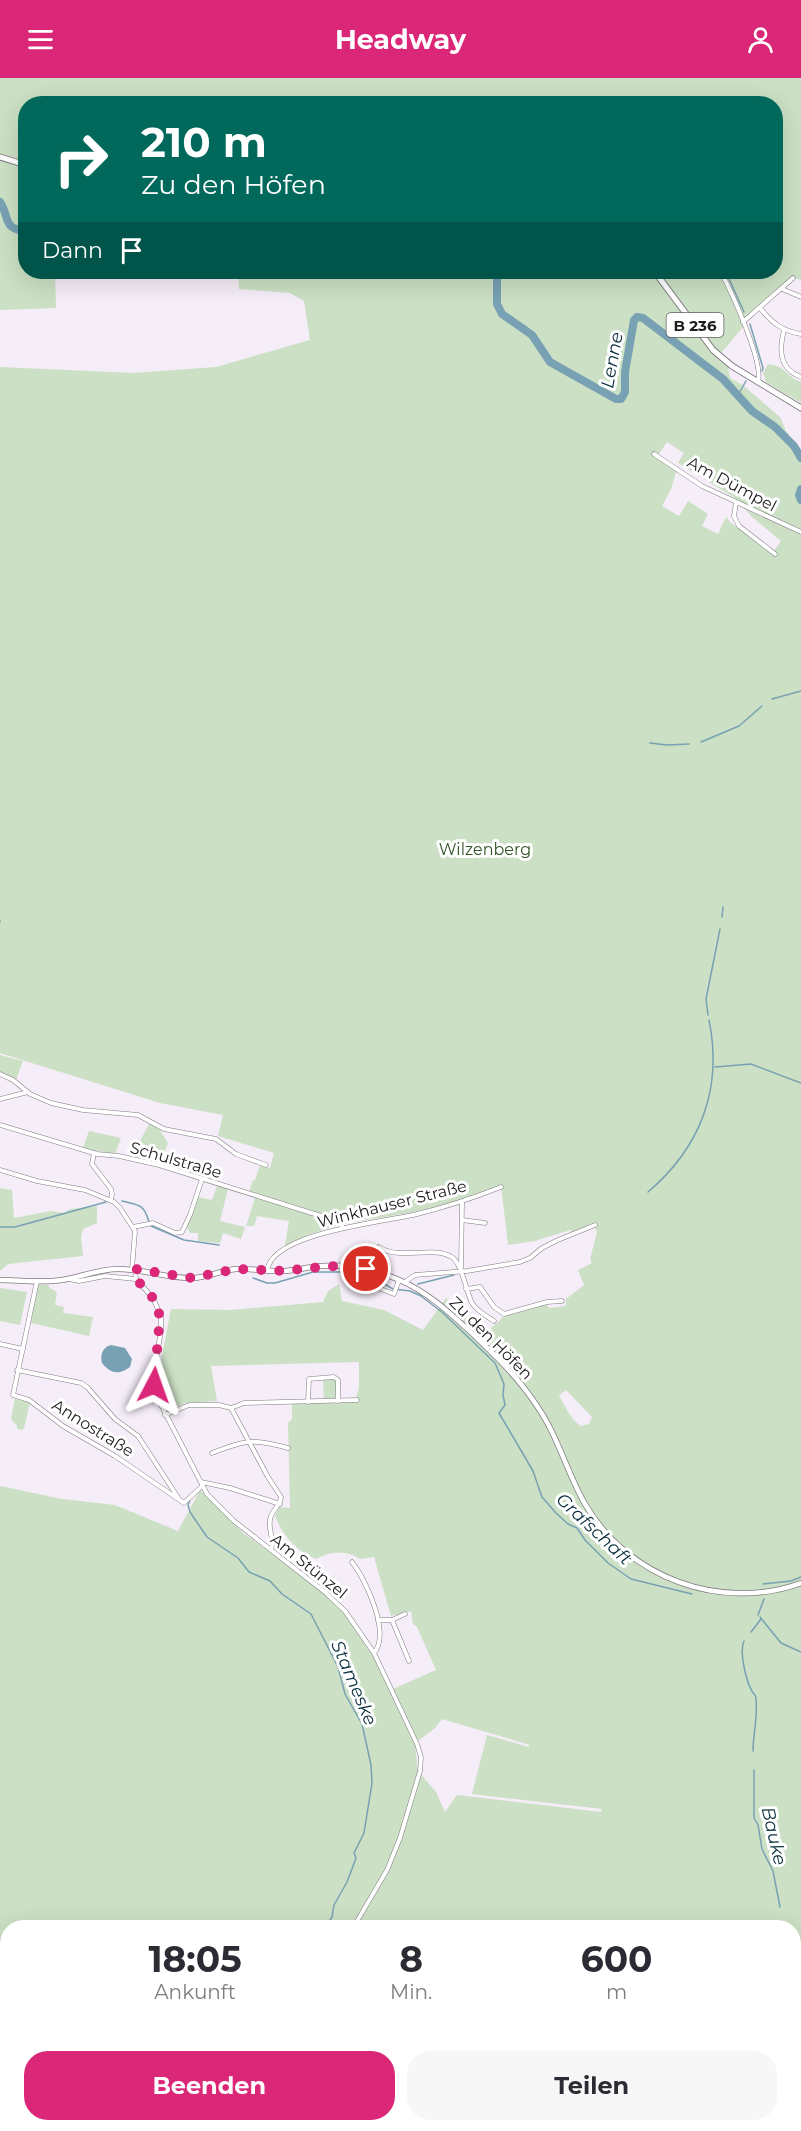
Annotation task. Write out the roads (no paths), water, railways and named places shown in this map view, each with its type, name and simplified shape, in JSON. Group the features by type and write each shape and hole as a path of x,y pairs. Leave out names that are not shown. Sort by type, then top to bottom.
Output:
{"main road":[{"path":"0,157 18,163"},
{"name":"B 236","path":"660,279 709,347 726,362 801,408"}],"street":[{"path":"743,322 794,278"},
{"path":"725,279 743,322 759,375 758,382"},
{"path":"782,290 801,297"},
{"path":"760,308 771,322 784,330 801,334"},
{"path":"784,330 780,351 783,363 791,372 801,377"},
{"name":"Am Dümpel","path":"654,454 702,486 801,532"},
{"path":"736,503 734,516 739,526 775,554"},
{"path":"0,1074 14,1080 28,1092 47,1102 71,1108 138,1115 164,1129 216,1139 236,1154 266,1165"},
{"path":"0,1099 28,1092"},
{"name":"Schulstraße","path":"0,1125 94,1153 145,1162 337,1221 343,1227"},
{"path":"94,1153 92,1164 111,1189 111,1200"},
{"path":"0,1170 37,1181 85,1190 111,1200 120,1208 133,1227 135,1236 133,1269 136,1279 105,1276 79,1281 69,1279"},
{"path":"133,1227 150,1223 176,1233 182,1232 202,1179"},
{"name":"Winkhauser Straße","path":"267,1271 270,1261 278,1252 310,1237 343,1227 397,1219 462,1202 501,1187"},
{"path":"460,1272 462,1202"},
{"path":"462,1220 485,1223"},
{"path":"363,1282 394,1294 402,1281 415,1275 460,1272 527,1259 546,1246 595,1225"},
{"path":"379,1247 393,1253 450,1256 457,1263 466,1289 476,1308 494,1321"},
{"name":"Zu den Höfen","path":"0,1280 69,1279 107,1269 133,1269 192,1278 237,1269 283,1271 340,1266 372,1271 402,1281 430,1297 451,1313 519,1381 543,1415 587,1507 615,1543 636,1560 672,1580 719,1592 759,1593 801,1583"},
{"name":"Am Stünzel","path":"136,1279 153,1298 160,1316 161,1326 154,1382 157,1397 201,1484 220,1509 340,1604 374,1653 417,1744 421,1762 407,1818 393,1857 358,1920"},
{"name":"Annostraße","path":"37,1281 13,1396 29,1400 63,1426 123,1461 180,1501"},
{"path":"466,1289 480,1287 490,1303 504,1314 547,1302 562,1301"},
{"path":"0,1344 23,1348"},
{"name":"Annostraße","path":"17,1370 81,1383 87,1387 115,1419 138,1437 180,1501"},
{"path":"308,1402 309,1380 316,1378 338,1379 338,1401"},
{"path":"165,1415 189,1405 206,1404 231,1408 242,1403 357,1400"},
{"path":"231,1408 281,1496 280,1504 270,1519 273,1544 271,1550"},
{"path":"212,1453 248,1441 264,1441 288,1448"},
{"path":"180,1501 184,1503 201,1484 230,1488 280,1504"},
{"path":"352,1562 375,1606 379,1644 374,1653"},
{"path":"378,1620 392,1620 405,1614"},
{"path":"392,1620 409,1661"}],"water":[{"path":"111,1345 125,1348 132,1359 130,1367 115,1372 102,1363 102,1352"}],"waterway":[{"name":"Lenne","path":"0,202 10,225 18,230"},
{"name":"Lenne","path":"497,279 497,304 502,314 532,335 550,362 616,399 621,399 625,392 625,372 634,320 637,317 643,318 723,379 752,411 775,427 794,446 801,458"},
{"path":"729,279 744,312"},
{"path":"750,324 762,371"},
{"path":"738,395 746,381"},
{"name":"Lenne","path":"801,489 799,495 801,500"},
{"path":"772,699 801,691"},
{"path":"701,742 739,726 762,706"},
{"path":"650,743 689,744"},
{"path":"722,917 723,907"},
{"path":"708,1015 706,999 720,929"},
{"path":"648,1192 682,1156 704,1115 713,1069 713,1045 709,1020"},
{"path":"715,1067 751,1064 801,1083"},
{"name":"Grafschaft","path":"122,1201 143,1208 149,1222"},
{"name":"Grafschaft","path":"0,1227 15,1227 106,1202"},
{"name":"Grafschaft","path":"151,1226 184,1240 219,1245"},
{"name":"Grafschaft","path":"253,1278 275,1283 313,1272 351,1272 370,1276 393,1289 410,1291 421,1296 443,1313 495,1363 504,1384 505,1405 499,1413 533,1471 542,1497 556,1513 568,1524 577,1528 585,1540 608,1563 631,1579 692,1594"},
{"path":"418,1284 454,1275"},
{"name":"Stameske","path":"190,1500 188,1505 190,1512 207,1537 238,1558 249,1572 270,1581 282,1594 311,1614 338,1667 345,1694 362,1724 371,1765 372,1783 364,1833 354,1853 356,1858 347,1882 334,1905 330,1920"},
{"path":"763,1584 791,1581 801,1577"},
{"name":"Grafschaft","path":"758,1615 764,1599"},
{"name":"Grafschaft","path":"760,1617 781,1643 801,1652"},
{"name":"Bauke","path":"751,1632 761,1619"},
{"name":"Bauke","path":"744,1641 742,1652 744,1666 756,1699 753,1751"},
{"name":"Bauke","path":"754,1770 754,1818 758,1825 762,1849 773,1871 780,1907"}],"park label":[{"name":"Wilzenberg","path":"485,849"}]}
